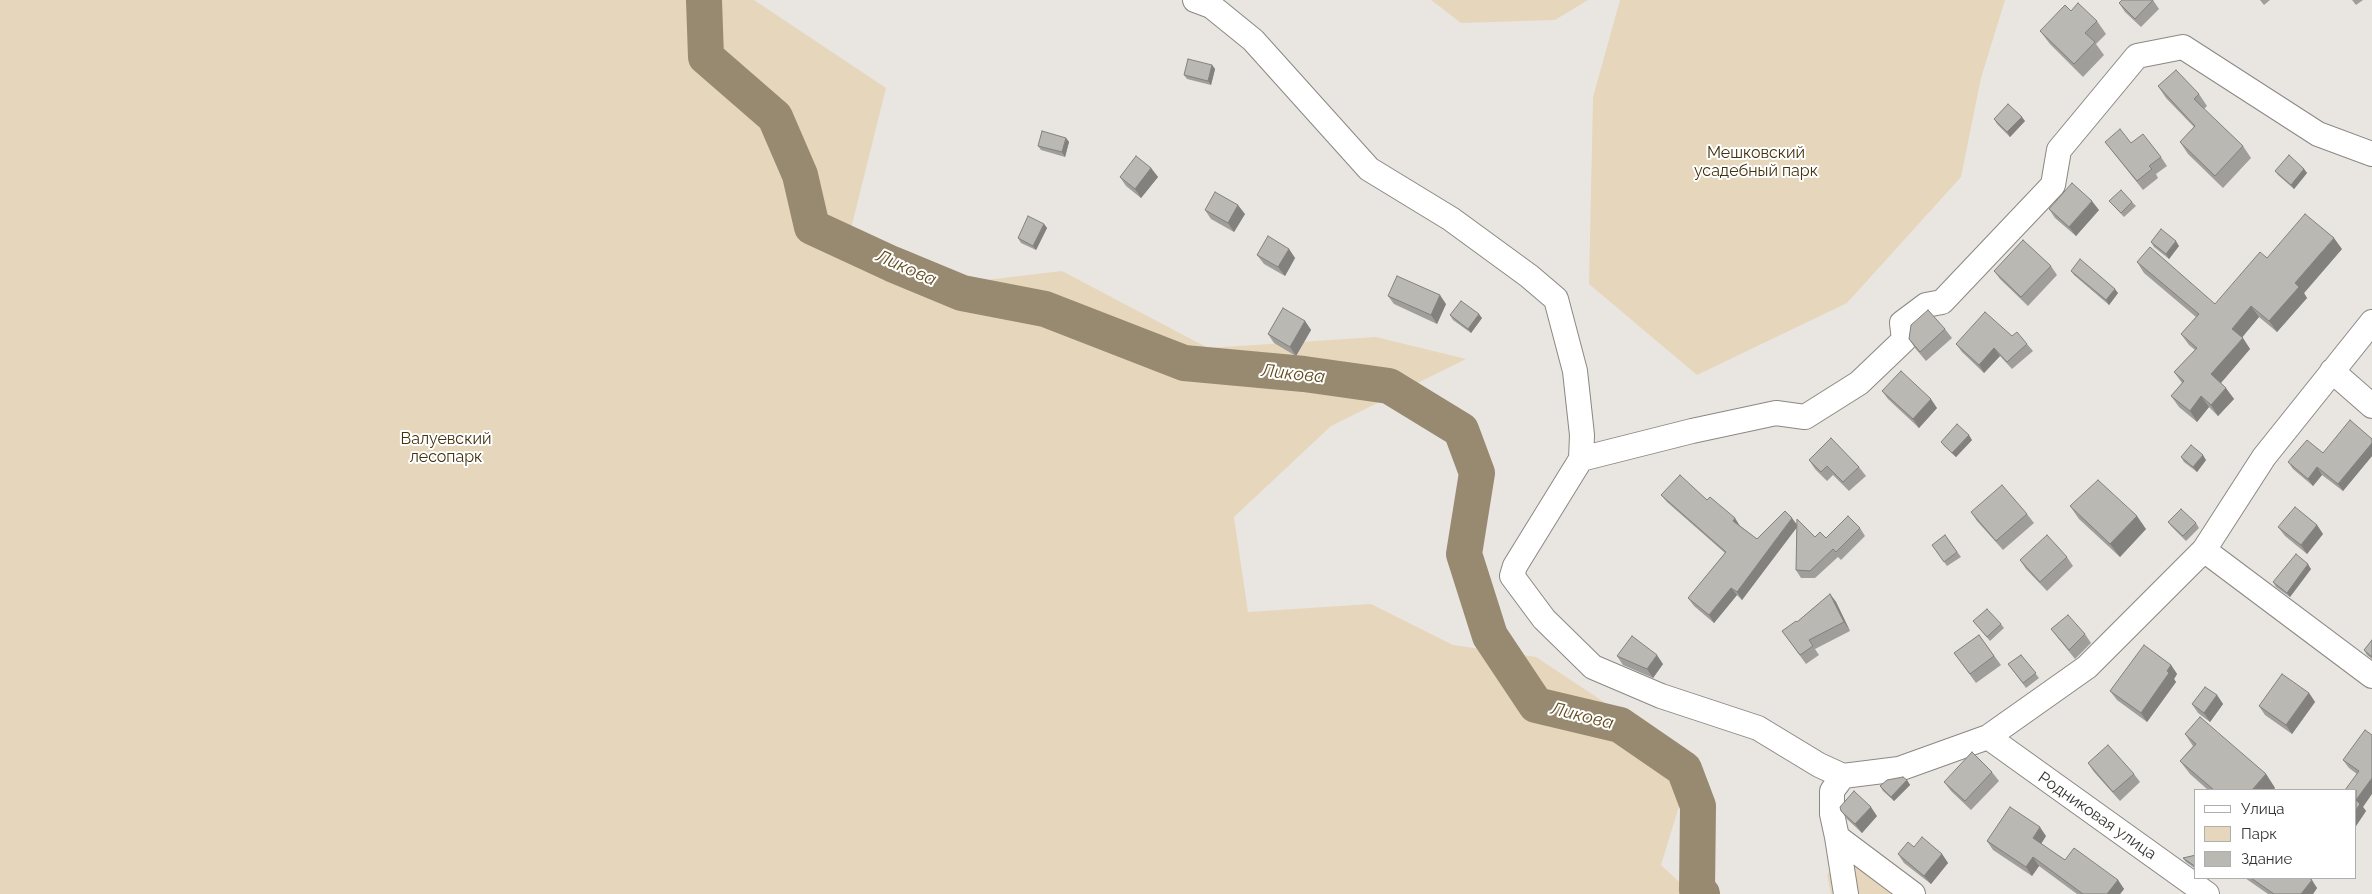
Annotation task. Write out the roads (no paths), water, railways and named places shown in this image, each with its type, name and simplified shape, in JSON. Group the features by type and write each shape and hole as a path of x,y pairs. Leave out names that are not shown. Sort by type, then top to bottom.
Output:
{"street":[{"path":"1195,0 1212,6 1253,40 1369,169 1451,219 1556,299 1575,371 1582,435 1581,459 1515,566 1512,576 1544,620 1593,667 1661,696 1758,728 1819,765 1843,776 1899,769 1988,737 2087,668 2204,550 2264,457 2372,322"},
{"path":"1581,459 1692,431 1776,413 1805,417 1860,383 1904,340 1902,323 1926,305 1942,302 2053,185 2059,150 2137,56 2183,47 2318,134 2372,154"},
{"path":"2332,370 2372,406"},
{"path":"2204,550 2372,676"},
{"name":"Родниковая улица","path":"1988,737 2207,894"},
{"path":"1843,776 1832,791 1832,814 1846,894"},
{"path":"1837,836 1913,894"}],"waterway":[{"name":"Ликова","path":"704,0 706,57 775,117 800,175 812,227 892,264 962,293 1045,309 1184,363 1304,374 1389,386 1461,430 1477,473 1464,554 1490,636 1536,705 1620,725 1684,769 1698,806 1697,890 1702,894"}],"park label":[{"name":"Мешковский усадебный парк","path":"1756,162"},
{"name":"Валуевский лесопарк","path":"446,448"}]}
